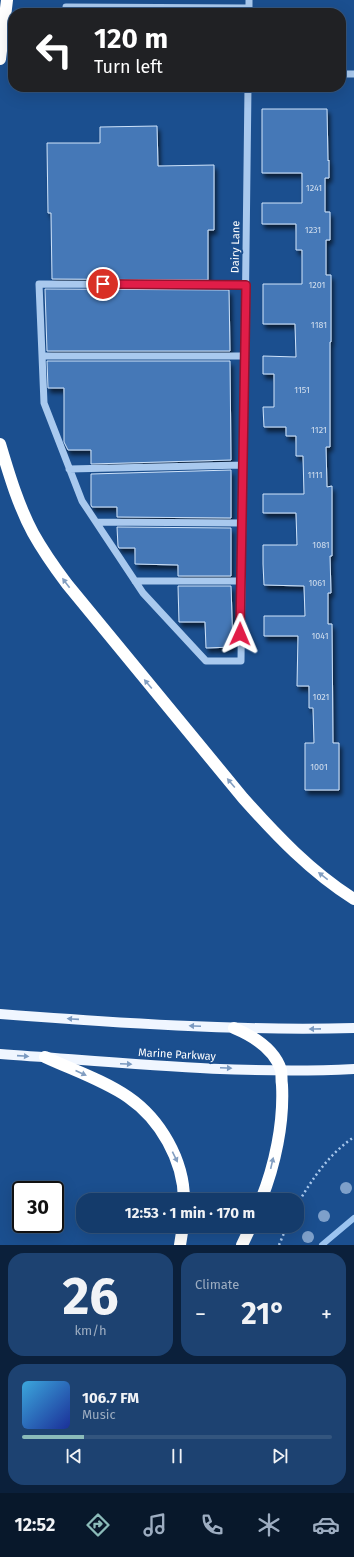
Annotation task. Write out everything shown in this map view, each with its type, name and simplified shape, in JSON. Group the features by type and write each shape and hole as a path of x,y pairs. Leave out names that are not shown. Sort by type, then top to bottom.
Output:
{"highway":[{"path":"0,59 7,0"},
{"path":"0,444 20,505 32,532 47,558 75,595 238,792 269,826 300,857 354,899"},
{"path":"234,1028 251,1035 263,1045 274,1056 281,1070 282,1103 278,1135 272,1165 263,1193"},
{"path":"45,1057 101,1082 128,1097 151,1117 166,1139 179,1165 184,1193"},
{"path":"180,1245 182,1233"},
{"path":"242,1245 248,1233"}],"main road":[{"path":"0,1014 112,1022 234,1028 354,1028"},
{"name":"Marine Parkway","path":"0,1054 96,1062 281,1070 354,1069"}],"street":[{"path":"66,7 249,7"},
{"name":"Dairy Lane","path":"135,581 143,593 206,661 241,661 248,92"},
{"path":"241,581 135,581 82,501 44,403 39,284 246,285"},
{"path":"42,356 244,356"},
{"path":"69,469 243,465"},
{"path":"96,522 242,523"}],"path":[{"path":"304,1193 326,1163 354,1137"},
{"path":"279,1245 284,1233"}],"building":[{"path":"262,109 327,109 329,178 325,178 325,212 330,212 330,240 326,240 326,275 331,275 331,342 330,447 326,447 327,487 332,486 332,556 330,556 331,593 328,593 328,624 332,624 333,743 339,743 339,790 305,790 305,743 314,743 313,708 309,708 309,686 297,686 298,636 264,636 264,616 305,616 304,586 264,585 263,545 297,545 296,513 263,513 263,494 304,494 303,456 296,456 296,436 286,436 286,427 264,427 263,407 274,407 274,374 263,374 263,356 296,357 295,324 263,324 263,284 302,284 302,250 296,250 296,224 262,224 262,203 302,203 302,173 262,173"},
{"path":"157,126 158,166 214,165 214,230 208,230 208,280 52,279 51,213 48,213 47,143 100,143 100,127"},
{"path":"45,289 229,290 230,351 47,351"},
{"path":"47,361 230,361 231,460 91,464 91,450 68,450 64,442 64,388 48,388"},
{"path":"231,470 231,518 117,517 117,507 92,507 91,505 91,474"},
{"path":"117,527 231,528 231,576 178,576 178,565 135,564 135,548 119,548 118,546"},
{"path":"178,586 231,586 233,647 206,648 205,622 179,622"}],"waterway":[{"path":"322,1245 354,1218"}],"route":[{"path":"103,284 246,285 240,634"}]}
